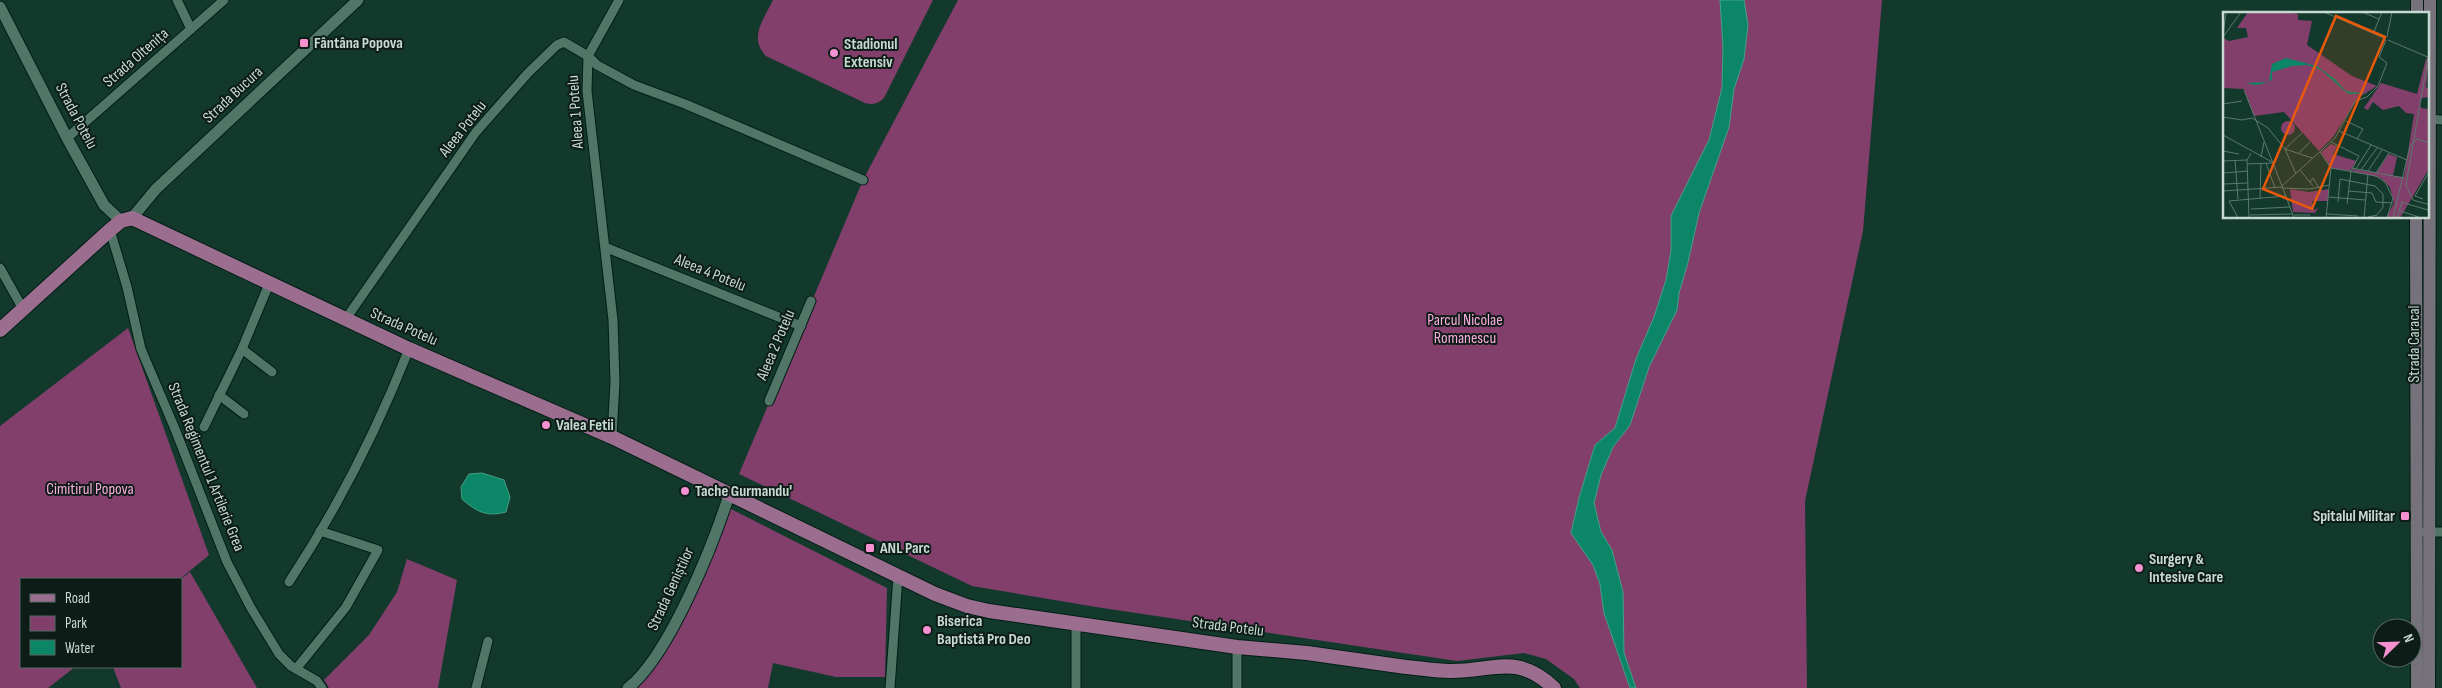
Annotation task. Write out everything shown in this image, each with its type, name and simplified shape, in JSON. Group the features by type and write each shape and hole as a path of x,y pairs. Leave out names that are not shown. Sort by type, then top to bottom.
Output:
{"main road":[{"name":"Strada Bucura","path":"0,330 110,230 126,219"},
{"name":"Strada Potelu","path":"126,219 409,349 612,437 935,594 968,606 1076,624 1237,647 1307,653 1449,671 1504,665 1517,666 1535,674 1554,688"},
{"name":"Strada Caracal","path":"2416,219 2416,532 2426,688"},
{"name":"Strada Caracal","path":"2426,688 2436,532 2430,219"}],"street":[{"path":"177,0 191,29"},
{"name":"Strada Oltenița","path":"67,138 224,0"},
{"name":"Strada Bucura","path":"126,219 358,0"},
{"path":"588,56 619,0"},
{"name":"Strada Potelu","path":"0,6 67,138 104,205 126,219"},
{"name":"Aleea Potelu","path":"345,320 476,132 528,73 557,45 564,42 588,56"},
{"name":"Aleea 1 Potelu","path":"588,56 597,65 634,85 685,104 863,180"},
{"name":"Aleea 1 Potelu","path":"588,56 587,91 607,248 614,328 615,382 612,437"},
{"name":"Strada Regimentul 1 Artilerie Grea","path":"110,230 125,278 141,349 175,429 227,562 269,640 279,654 296,669 317,681 322,688"},
{"name":"Aleea 4 Potelu","path":"607,248 801,326"},
{"path":"0,268 23,309"},
{"path":"204,427 242,350 268,284"},
{"name":"Aleea 2 Potelu","path":"769,401 811,301"},
{"path":"289,582 320,531 365,448 409,349"},
{"path":"242,350 272,372"},
{"path":"220,395 244,414"},
{"name":"Strada Geniștilor","path":"628,688 639,679 660,650 707,550 729,495"},
{"path":"296,669 346,607 378,550 320,531"},
{"path":"2416,532 2436,532"},
{"path":"890,688 898,576"},
{"path":"1076,624 1076,688"},
{"path":"476,688 488,641"},
{"path":"1236,688 1237,647"}],"green space":[{"name":"Stadionul Extensiv","path":"773,0 933,0 884,98 875,104 870,104 766,56 758,42 758,35 762,21"},
{"name":"Parcul Nicolae Romanescu","path":"958,0 1882,0 1863,231 1805,501 1807,688 1580,688 1574,679 1546,659 1524,653 1457,661 1096,607 972,586 739,474 863,180"},
{"name":"Cimitirul Popova","path":"128,328 209,555 181,578 20,578 20,668 74,668 48,688 0,688 0,426"},
{"path":"729,508 887,588 885,677 836,677 773,663 768,688 637,688 667,648 680,625 701,579"},
{"path":"407,559 457,580 438,688 329,688 324,680 369,635 397,592"},
{"path":"190,572 257,688 121,688 113,668 182,668 182,578"}],"water":[{"path":"1720,0 1744,0 1748,25 1744,59 1734,89 1729,127 1699,213 1679,293 1677,310 1649,367 1630,425 1613,447 1601,475 1594,503 1601,532 1612,550 1623,592 1624,653 1636,688 1630,688 1604,613 1600,584 1593,565 1571,533 1595,445 1615,428 1636,359 1654,317 1666,280 1671,251 1671,216 1709,140 1722,88 1723,47"},
{"path":"482,473 504,480 510,497 506,512 487,514 472,507 462,499 461,487 469,474"}],"place":[{"name":"Fântâna Popova","path":"304,43"},
{"name":"Stadionul Extensiv","path":"834,53"},
{"name":"Valea Fetii","path":"546,425"},
{"name":"Tache Gurmandu'","path":"685,491"},
{"name":"Spitalul Militar","path":"2405,516"},
{"name":"ANL Parc","path":"870,548"},
{"name":"Surgery & Intesive Care","path":"2139,568"},
{"name":"Biserica Baptistă Pro Deo","path":"927,630"}]}
